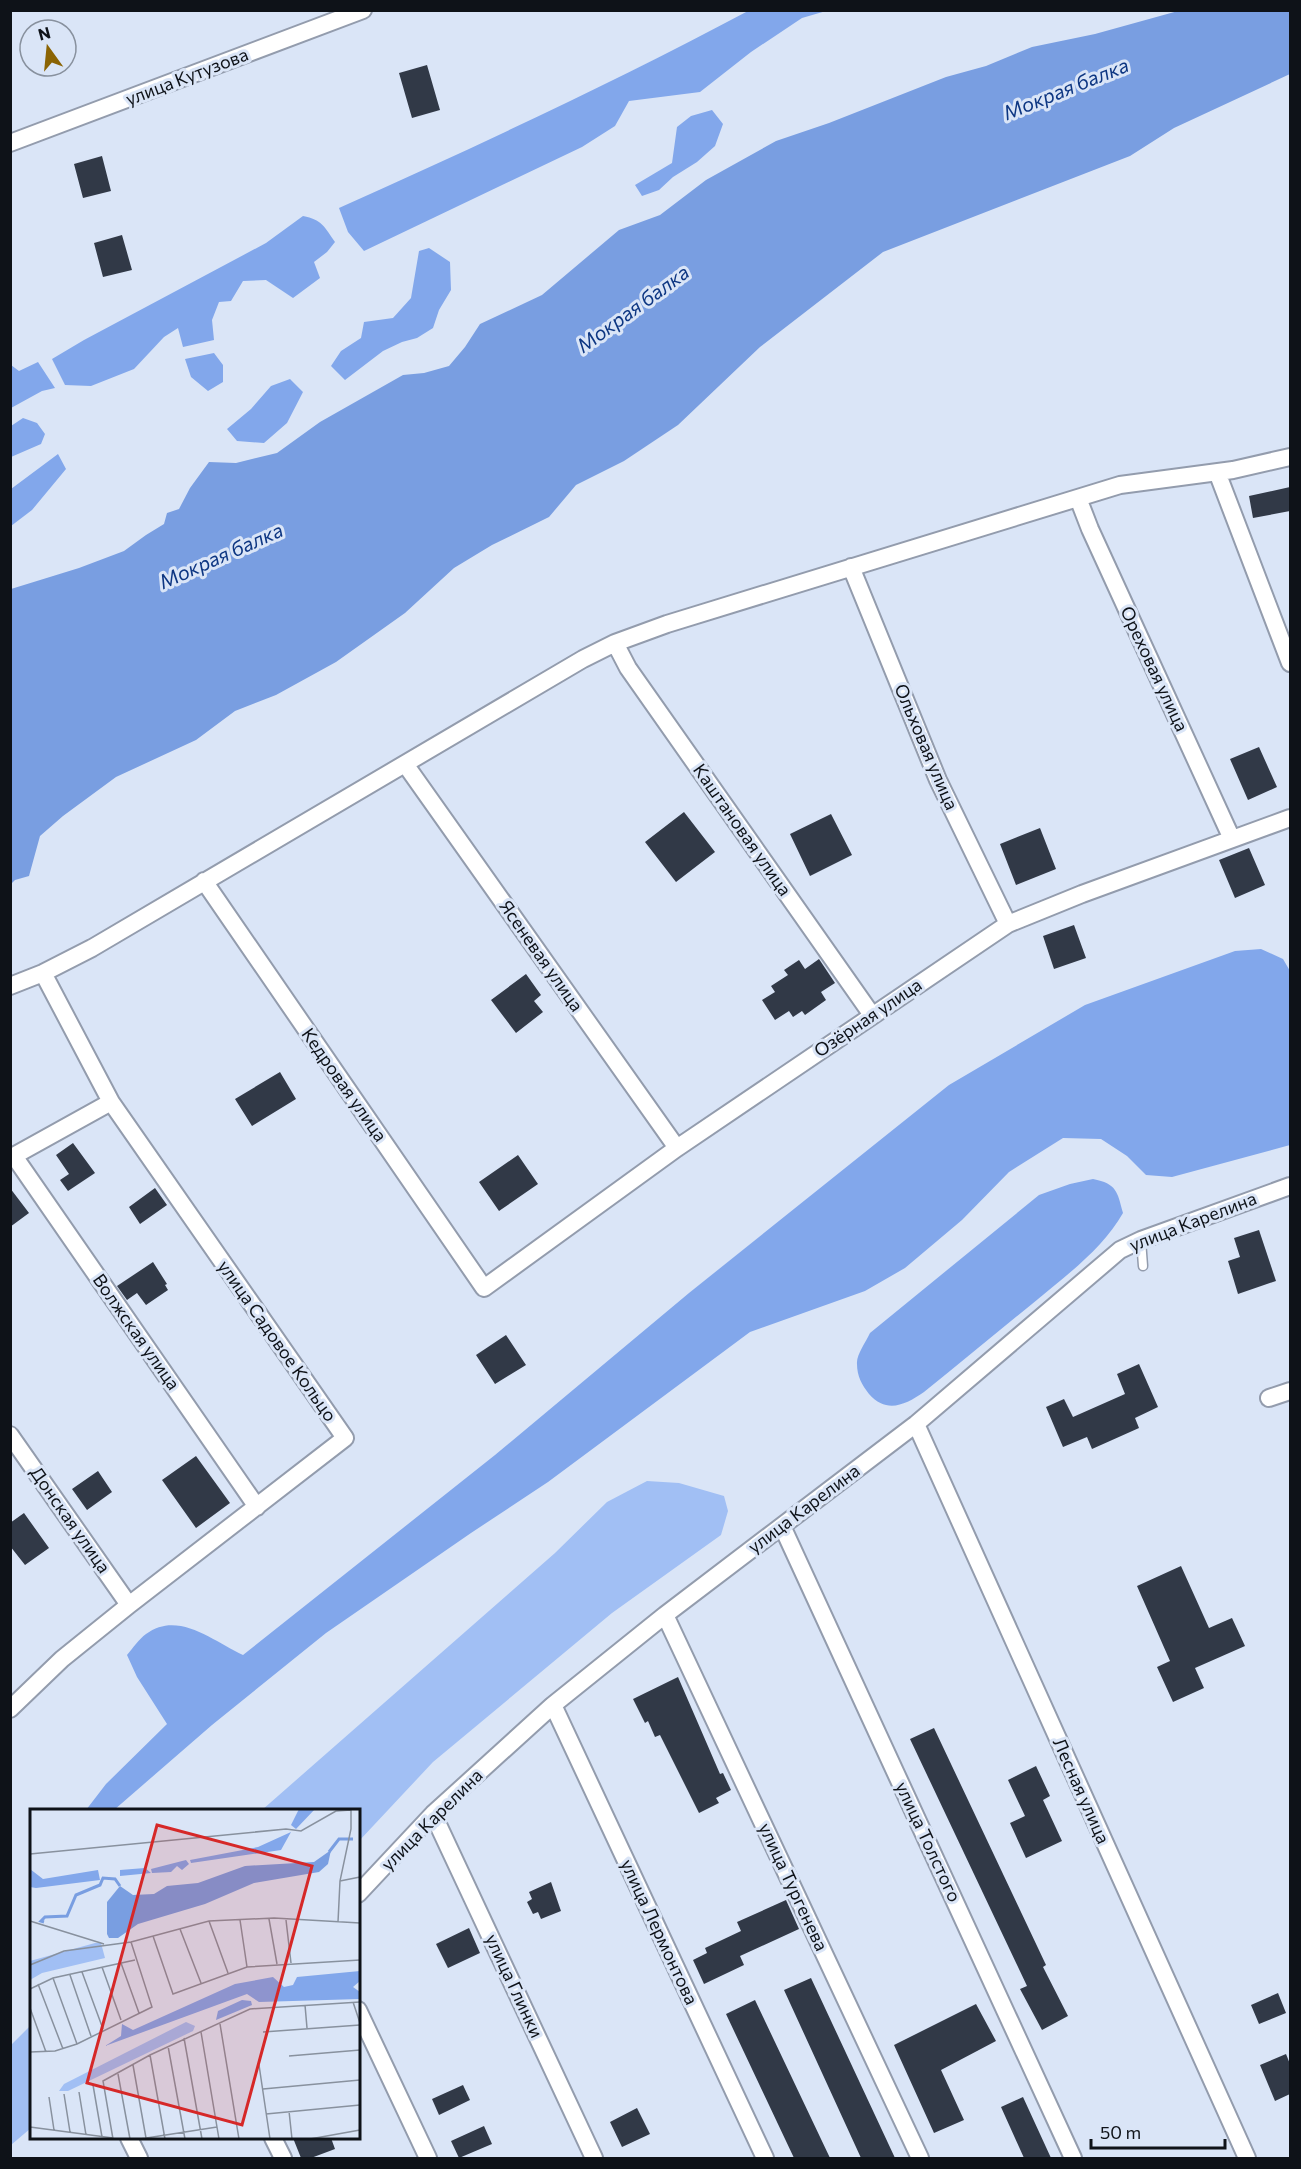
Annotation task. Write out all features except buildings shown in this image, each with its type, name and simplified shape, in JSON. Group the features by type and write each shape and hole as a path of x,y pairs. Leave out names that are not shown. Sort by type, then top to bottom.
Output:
{"street":[{"name":"улица Кутузова","path":"10,143 363,10"},
{"path":"10,986 43,973 92,948 583,659 615,643 667,624 1120,485 1217,472 1290,457"},
{"path":"1217,472 1290,663"},
{"name":"Ореховая улица","path":"1078,498 1090,529 1232,839"},
{"name":"Ольховая улица","path":"851,567 938,780 1008,924"},
{"name":"Каштановая улица","path":"615,643 628,668 872,1015"},
{"name":"Ясеневая улица","path":"405,764 677,1148"},
{"name":"Озёрная улица","path":"484,1288 677,1148 1008,924 1082,894 1290,818"},
{"name":"Кедровая улица","path":"204,882 484,1288"},
{"path":"12,1157 111,1102 43,973"},
{"name":"улица Садовое Кольцо","path":"10,1709 62,1659 345,1438 111,1102"},
{"name":"Волжская улица","path":"12,1157 257,1507"},
{"name":"улица Карелина","path":"360,1892 433,1814 553,1705 665,1615 916,1424 1120,1250 1141,1240 1290,1186"},
{"path":"1269,1398 1290,1391"},
{"name":"Лесная улица","path":"916,1424 1247,2158"},
{"name":"Донская улица","path":"10,1435 129,1605"},
{"name":"улица Толстого","path":"782,1526 1073,2158"},
{"name":"улица Тургенева","path":"665,1615 920,2158"},
{"name":"улица Лермонтова","path":"553,1705 765,2158"},
{"name":"улица Глинки","path":"433,1814 594,2158"},
{"path":"360,2014 428,2158"},
{"path":"130,2139 139,2158"},
{"path":"274,2139 283,2158"}],"lane":[{"path":"1141,1240 1143,1266"}],"shaded area":[{"path":"748,11 826,11 802,18 751,52 700,92 629,101 615,126 582,147 364,251 348,232 339,208 545,113"},
{"path":"712,110 723,124 715,146 659,190 642,196 635,185 672,163 677,127 691,116"},
{"path":"303,216 322,224 335,242 314,262 320,278 293,298 266,280 243,281 231,301 219,302 212,320 214,340 183,347 178,328 164,337 134,369 91,386 65,385 52,359 266,243"},
{"path":"429,248 450,262 451,290 439,310 433,328 417,338 383,351 345,380 331,366 341,351 361,338 364,322 393,318 411,298 419,251"},
{"path":"214,353 223,365 223,382 208,391 191,377 185,359"},
{"path":"38,362 55,388 42,391 11,408 11,365 19,371"},
{"path":"290,379 303,392 287,423 264,443 237,441 227,429 251,409 271,386"},
{"path":"23,418 37,423 45,434 41,444 11,457 11,426"},
{"path":"58,454 66,469 32,510 11,526 11,489"},
{"path":"1261,949 1283,959 1290,971 1290,1145 1172,1177 1146,1175 1127,1156 1101,1139 1063,1138 1009,1172 962,1220 905,1268 865,1291 750,1332 548,1482 326,1633 212,1725 115,1809 87,1809 106,1784 167,1724 137,1677 127,1655 146,1634 158,1627 183,1626 208,1636 243,1655 495,1455 689,1293 949,1085 1085,1005 1235,951"},
{"path":"1093,1179 1107,1183 1115,1190 1123,1213 1104,1239 1082,1262 917,1397 903,1404 889,1406 869,1394 860,1380 857,1360 870,1333 1039,1195"},
{"path":"647,1481 679,1483 724,1496 728,1511 721,1535 612,1613 433,1762 360,1840 360,1809 263,1809 555,1553 607,1502"},
{"path":"30,2026 30,2129 11,2145 11,2045"}],"water":[{"name":"Мокрая балка","path":"1178,11 1290,11 1290,74 1174,128 1130,156 883,252 760,347 678,425 624,461 576,485 549,517 492,545 454,568 405,613 336,662 276,695 235,711 196,740 116,777 40,836 29,876 15,880 11,884 11,589 124,551 164,524 167,513 179,509 190,488 209,462 236,463 277,453 320,422 403,375 424,373 449,366 480,324 542,295 619,230 660,215 706,180 776,141 829,123 946,77 986,66 1032,47 1095,34"}]}
